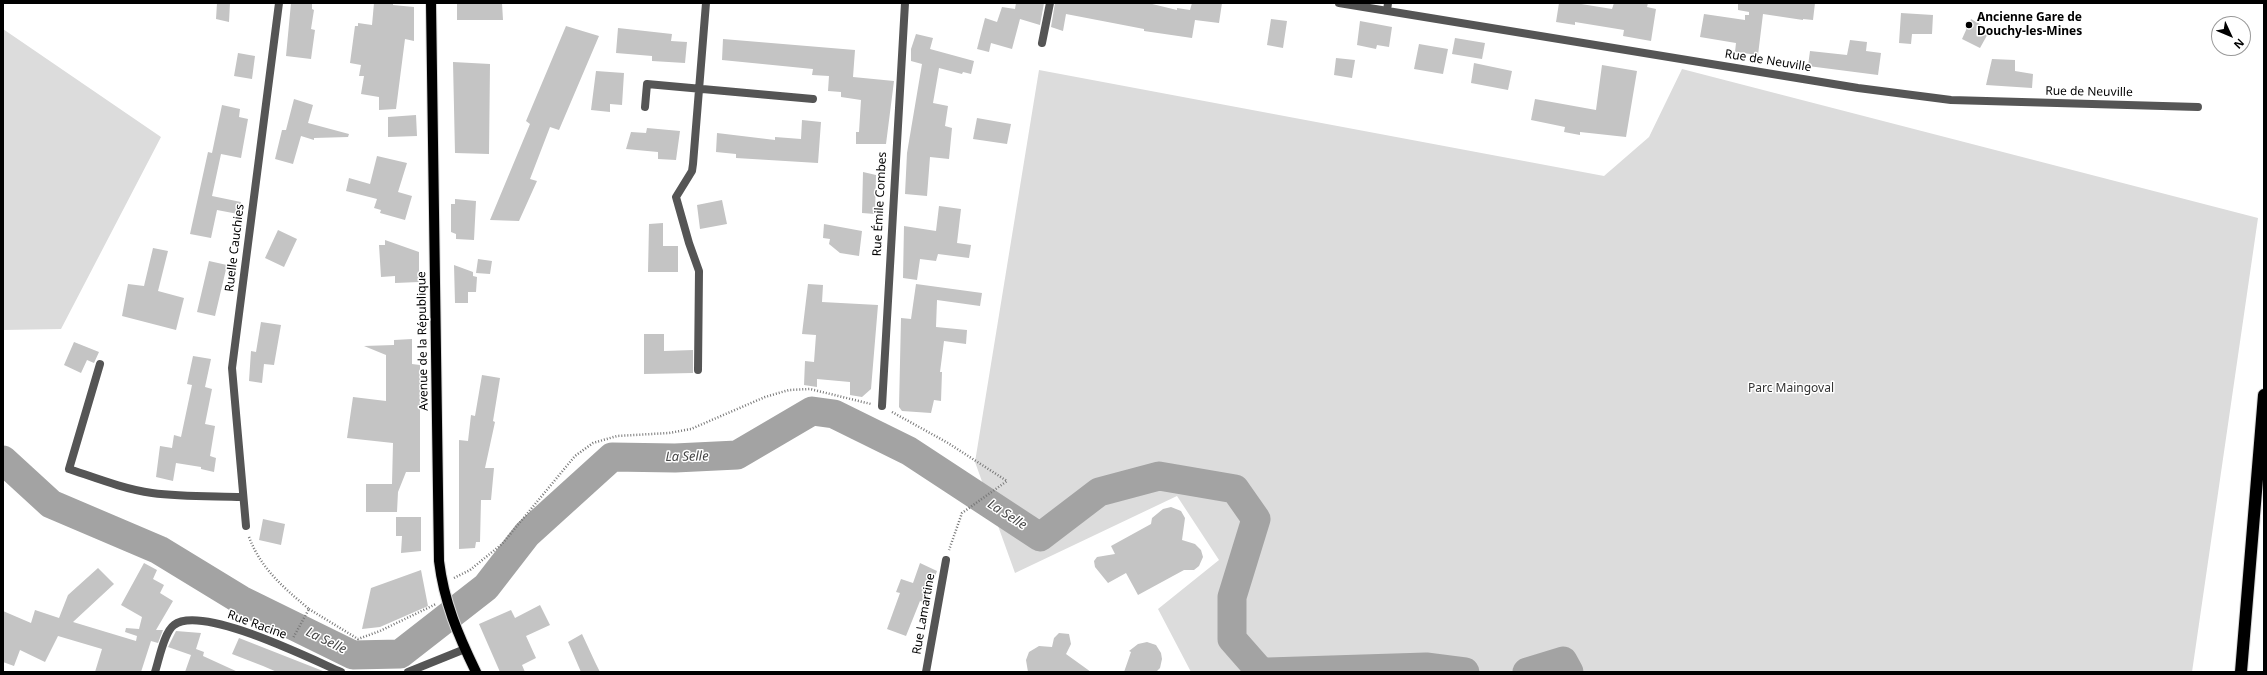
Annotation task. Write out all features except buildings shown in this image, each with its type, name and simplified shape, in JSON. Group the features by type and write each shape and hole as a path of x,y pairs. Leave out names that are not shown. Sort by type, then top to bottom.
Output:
{"highway":[{"path":"2241,672 2264,395"}],"main road":[{"name":"Avenue de la République","path":"431,3 439,561 443,586 457,633 476,672"}],"street":[{"name":"Ruelle Cauchies","path":"246,526 242,497 232,368 279,3"},
{"path":"698,370 700,271 689,243 676,196 692,171 706,3"},
{"name":"Rue Émile Combes","path":"882,406 905,3"},
{"path":"1042,43 1050,3"},
{"name":"Rue de Neuville","path":"1339,3 1388,7 1858,88 1951,100 2198,107"},
{"path":"645,107 647,84 814,99"},
{"path":"100,364 69,469 114,484 151,493 174,496 242,497"},
{"name":"Rue Lamartine","path":"926,672 946,560"},
{"name":"Rue Racine","path":"155,672 167,634 174,625 185,621 225,625 341,672"},
{"path":"408,672 465,649"}],"path":[{"path":"443,586 464,574 493,553 519,526 575,456 599,441 617,436 669,433 691,429 765,397 789,390 810,390 882,406 948,443 1007,481 962,513 946,560"},
{"path":"246,526 252,546 267,571 309,608 358,639 380,631 434,605"},
{"path":"295,633 309,608"}],"green space":[{"path":"3,29 161,137 61,329 3,330"},
{"name":"Parc Maingoval","path":"1682,69 2258,218 2192,672 1191,672 1158,609 1219,560 1177,496 1015,573 975,462 1039,70 1604,176 1649,137"}],"waterway":[{"name":"La Selle","path":"3,460 51,504 159,550 241,600 353,655 400,654 486,587 527,534 612,457 675,458 737,455 812,411 834,414 909,451 1040,537 1099,492 1159,476 1235,489 1256,519 1232,597 1232,639 1261,672"},
{"name":"La Selle","path":"1527,672 1563,661 1569,672"},
{"name":"La Selle","path":"1268,672 1426,667 1465,672"}],"place":[{"name":"Ancienne Gare de Douchy-les-Mines","path":"1969,25"}]}
